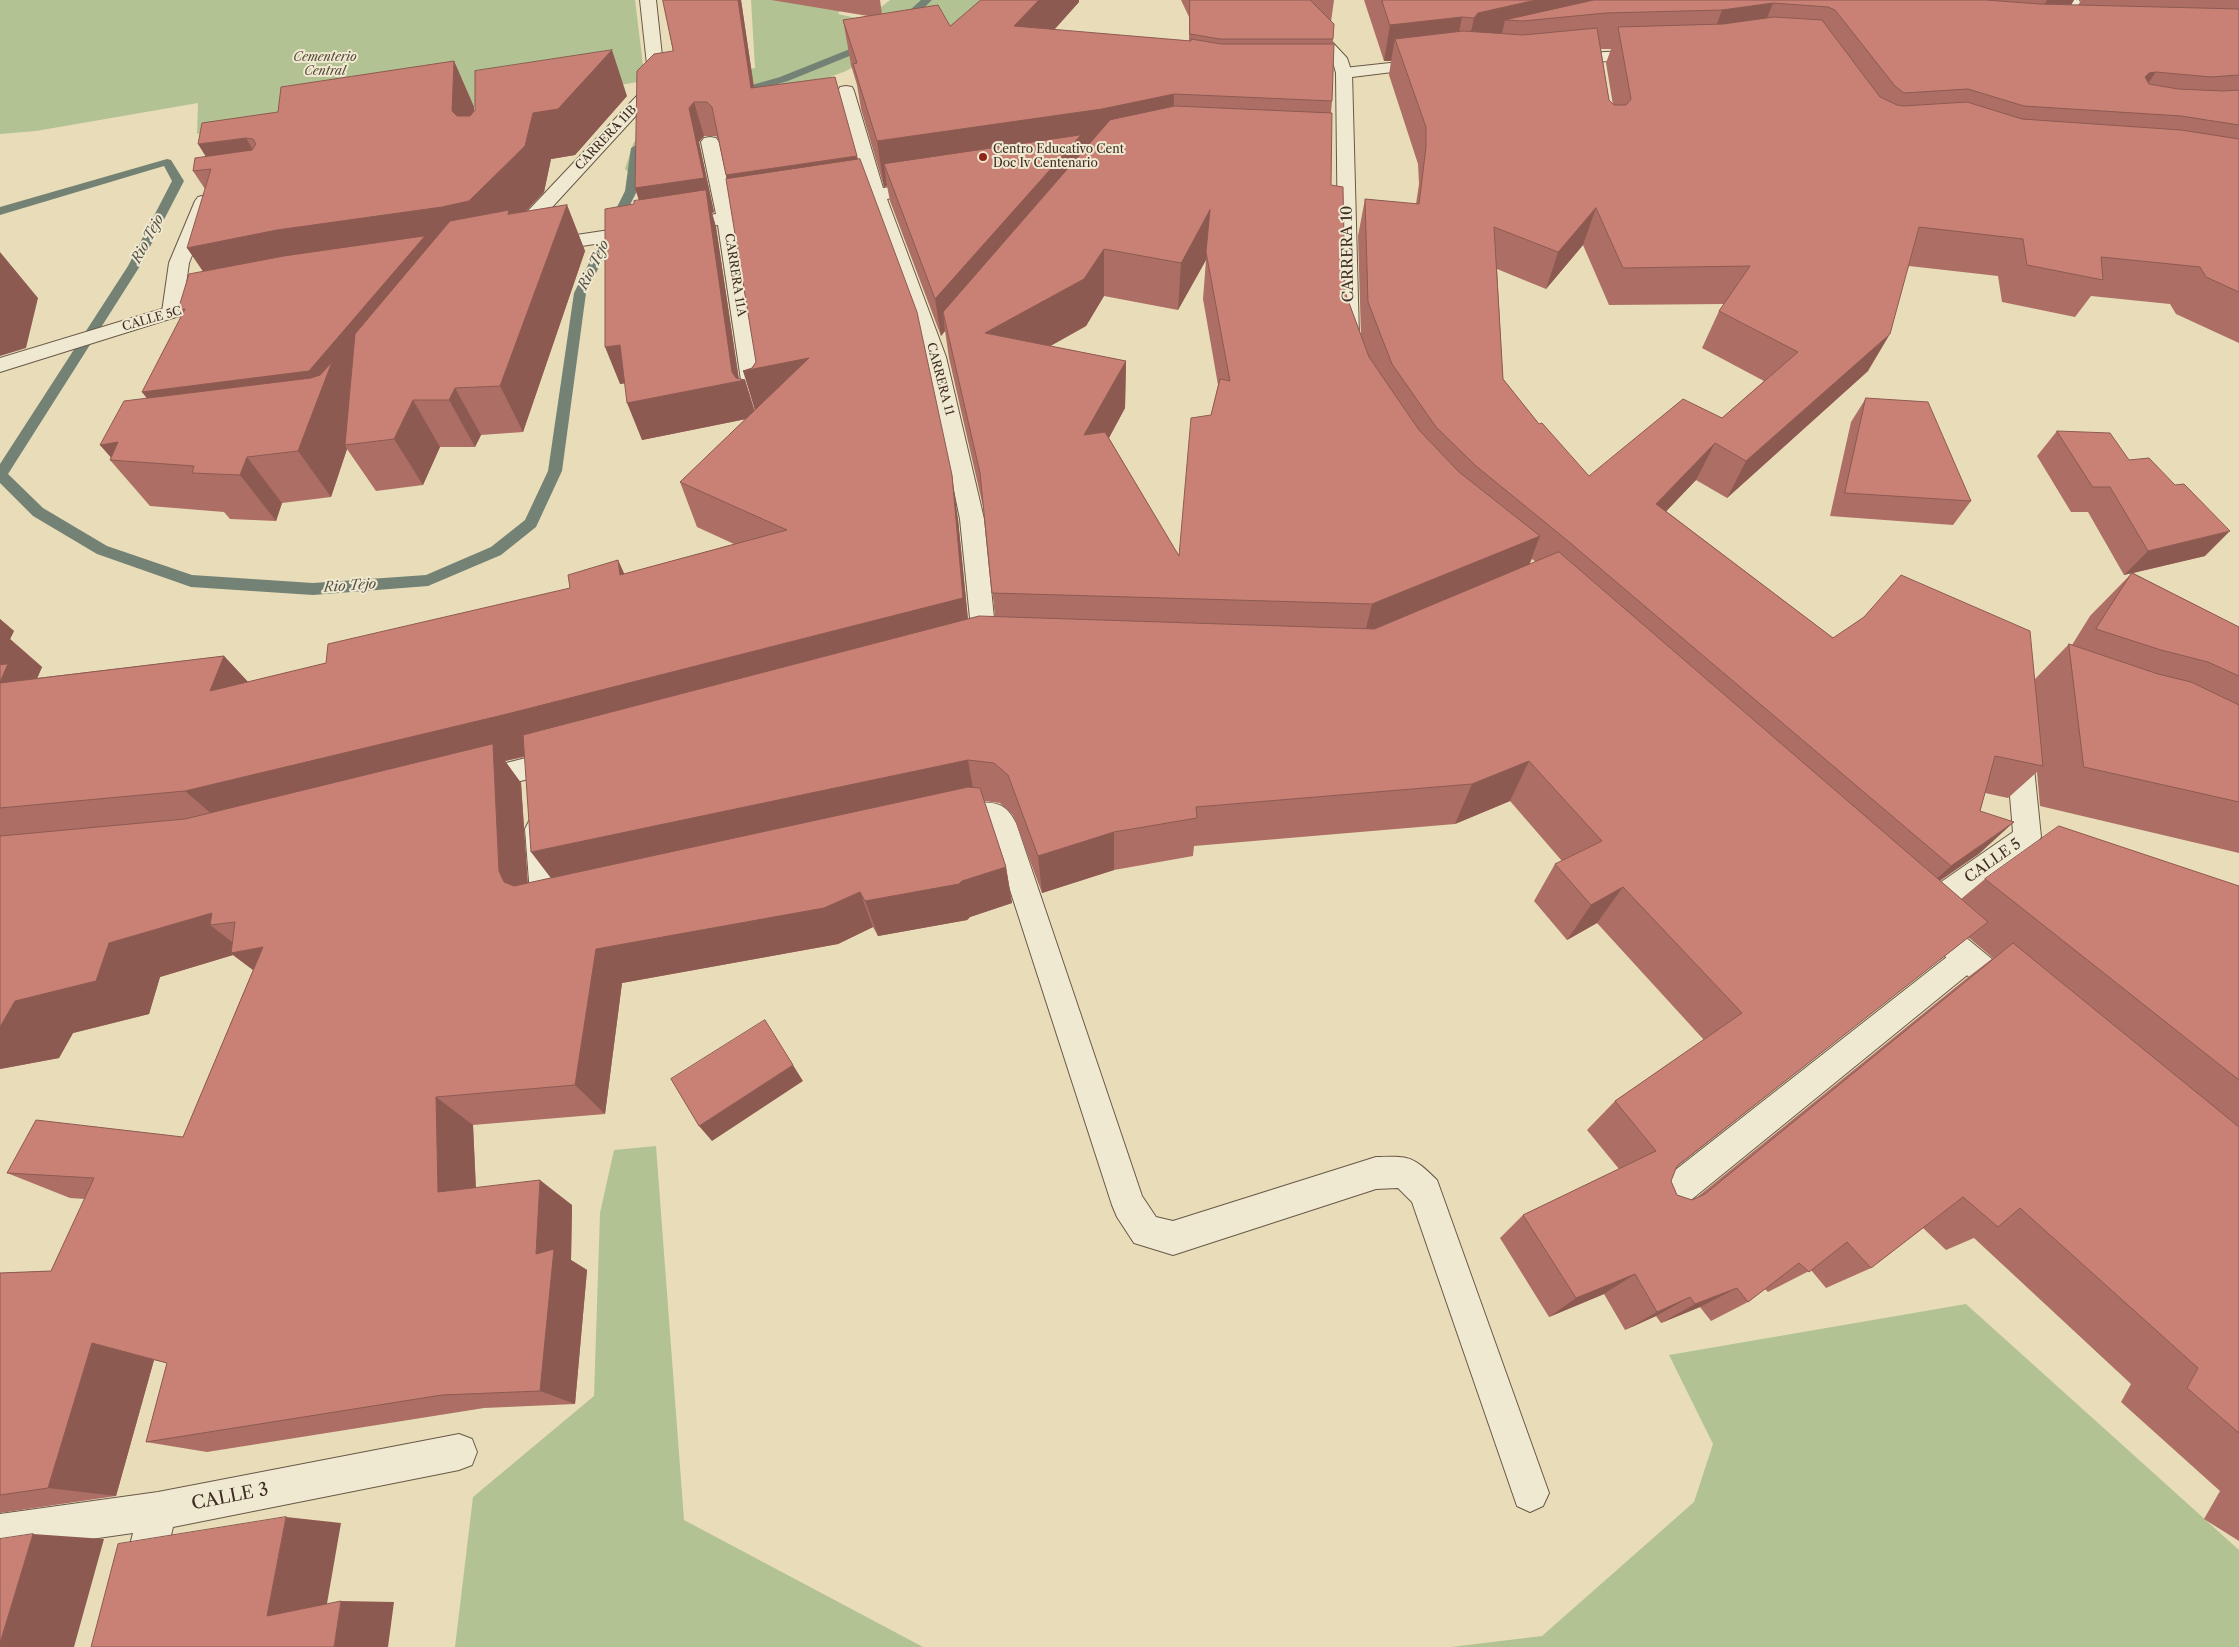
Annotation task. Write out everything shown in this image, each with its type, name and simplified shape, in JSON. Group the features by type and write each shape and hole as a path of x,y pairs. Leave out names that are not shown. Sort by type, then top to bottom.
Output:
{"street":[{"path":"628,88 657,84 648,0"},
{"name":"CARRERA 10","path":"1295,0 1297,14 1342,61 1339,79 1336,154 1349,339 1355,357"},
{"path":"2068,0 2074,2 2077,13 2069,20 2038,31 2078,35"},
{"path":"1550,60 1595,56 1662,54"},
{"path":"1595,56 1598,74"},
{"path":"1339,79 1447,61"},
{"name":"CARRERA 11B","path":"657,84 507,249 572,242 726,218"},
{"name":"CARRERA 11","path":"846,91 876,195 943,350 972,518 985,650"},
{"name":"CARRERA 11A","path":"710,142 726,218 756,408"},
{"path":"819,204 945,184"},
{"path":"172,312 179,262 204,200 224,198"},
{"path":"726,218 782,210"},
{"name":"CALLE 5C","path":"0,365 52,351 172,312 230,300"},
{"name":"CALLE 5","path":"1967,958 1910,908 2027,837 2017,728"},
{"path":"458,786 583,754"},
{"path":"535,767 544,907 583,898"},
{"path":"927,823 975,813 995,814 1002,823 1129,1205 1146,1231 1174,1238 1376,1173 1405,1172 1425,1192 1530,1493"},
{"path":"1658,1205 1967,958 2028,1008"},
{"name":"CALLE 3","path":"0,1533 158,1511 459,1452"},
{"path":"124,1647 158,1511"}],"green space":[{"name":"Cementerio Central","path":"0,0 635,0 645,81 474,107 281,116 197,134 198,103 36,131 0,134"},
{"path":"751,0 846,0 838,14 865,20 890,0 1030,0 873,56 846,71 803,87 749,98 638,181 625,169 633,144 676,82 755,68"},
{"path":"656,1146 684,1520 923,1647 455,1647 473,1497 594,1396 600,1213 614,1150"},
{"path":"1966,1304 2239,1550 2239,1647 1451,1647 1542,1636 1694,1502 1713,1444 1669,1355"}],"building":[{"path":"663,0 738,0 751,88 835,77 857,156 726,175 712,107 707,102 694,102 689,108 704,178 635,188 637,71 654,54 673,51"},
{"path":"981,0 1039,0 1014,26 1191,41 1191,39 1221,44 1334,44 1332,101 1174,94 1102,109 877,141 853,64 857,63 843,20 938,5 950,26"},
{"path":"1190,0 1310,0 1334,24 1333,39 1220,39 1190,34"},
{"path":"1382,0 1536,0 1478,13 1474,18 1462,17 1390,25"},
{"path":"1594,0 1986,0 2040,4 2239,9 2239,75 2211,77 2156,72 2149,73 2145,77 2149,84 2178,89 2239,90 2239,125 2181,116 2024,106 1968,89 1904,93 1895,86 1835,10 1828,7 1773,3 1722,10 1606,13 1523,21 1505,20"},
{"path":"1774,17 1822,20 1880,97 1897,105 1967,102 2022,119 2181,130 2239,139 2239,292 2206,277 2200,267 2101,257 2103,280 2027,265 2023,239 1919,227 1890,334 1746,461 1715,443 1656,504 1833,638 1864,617 1901,575 2030,631 2043,766 1995,756 1980,811 2014,822 1951,866 1568,541 1476,466 1436,427 1392,364 1368,302 1365,199 1419,204 1426,147 1426,127 1395,39 1463,31 1523,35 1597,28 1609,100 1614,105 1626,105 1631,99 1618,27 1723,24","holes":["1596,208 1623,268 1750,266 1719,311 1798,352 1722,418 1683,399 1589,476 1542,423 1539,424 1503,379 1494,227 1558,252"]},
{"path":"612,50 558,109 533,113 525,146 469,201 442,207 277,230 187,248 211,169 193,171 195,158 252,150 256,144 253,139 246,138 198,144 202,123 278,112 281,87 454,61 452,111 457,116 470,116 475,110 475,71"},
{"path":"1175,106 1332,113 1331,185 1343,187 1345,292 1369,357 1419,430 1459,472 1540,536 1372,604 992,593 980,473 943,312 1110,120","holes":["1210,210 1206,252 1230,381 1220,379 1211,415 1191,418 1179,556 1105,432 1084,435 1126,361 985,333 1084,279 1104,249 1181,263"]},
{"path":"1081,135 935,299 884,164"},
{"path":"860,159 917,312 952,475 963,598 507,714 185,791 0,808 0,683 224,656 210,691 326,663 328,644 570,588 568,575 618,560 620,575 787,530 680,482 809,358 743,371 752,368 756,362 726,179"},
{"path":"706,190 732,372 736,378 745,380 627,403 620,345 605,347 605,209 634,204 634,201"},
{"path":"567,205 500,386 455,388 449,400 413,400 394,439 345,445 355,334 450,221 509,210 508,214"},
{"path":"425,236 309,371 142,392 185,309 178,310 189,274 284,256"},
{"path":"332,362 298,451 247,457 240,475 192,473 194,466 110,460 118,442 100,445 124,401 311,378 320,375"},
{"path":"1866,398 1928,402 1971,501 1845,493"},
{"path":"2057,431 2110,433 2129,460 2149,458 2175,485 2184,484 2230,531 2148,551 2110,487 2093,487"},
{"path":"1559,552 1988,922 1677,1166 1671,1181 1677,1195 1692,1200 1705,1194 2013,943 2239,1127 2239,1433 2187,1388 2198,1368 2020,1208 1998,1227 1963,1197 1871,1268 1847,1242 1809,1272 1799,1263 1748,1302 1737,1288 1695,1304 1690,1297 1657,1312 1635,1274 1576,1298 1523,1215 1656,1151 1615,1101 1742,1013 1623,887 1591,905 1555,864 1602,841 1529,761 1472,784 1196,807 1197,818 1114,832 1038,856 1008,775 994,763 968,760 531,852 523,735 979,616 1374,629"},
{"path":"2132,573 2239,627 2239,676 2208,662 2161,650 2096,629"},
{"path":"2069,644 2158,674 2191,682 2239,705 2239,802 2084,767"},
{"path":"8,664 0,682 0,665"},
{"path":"493,744 499,871 504,882 514,886 968,787 980,788 1006,867 962,881 959,884 865,901 860,892 824,908 596,949 575,1085 436,1097 438,1192 540,1180 536,1254 554,1249 540,1391 442,1395 146,1442 167,1363 92,1343 48,1488 0,1495 0,1273 51,1271 94,1178 7,1173 36,1120 183,1137 263,947 231,953 235,922 210,925 212,913 109,943 96,981 15,1001 0,1027 0,836 185,819"},
{"path":"2059,826 2239,886 2239,1080 1985,879"},
{"path":"765,1020 793,1065 699,1126 671,1079"},
{"path":"286,1517 267,1616 341,1601 334,1647 91,1647 118,1544"},
{"path":"33,1534 0,1643 0,1539"}],"waterway":[{"name":"Rio Tejo","path":"902,23 927,0"},
{"name":"Rio Tejo","path":"735,93 784,79 870,44"},
{"name":"Rio Tejo","path":"0,211 167,162 178,181 134,266 0,475 38,512 102,550 191,581 313,589 428,580 496,551 531,523 555,471 580,293 631,191 637,148 651,139"}],"place":[{"name":"Centro Educativo Cent Doc Iv Centenario","path":"983,157"}]}
